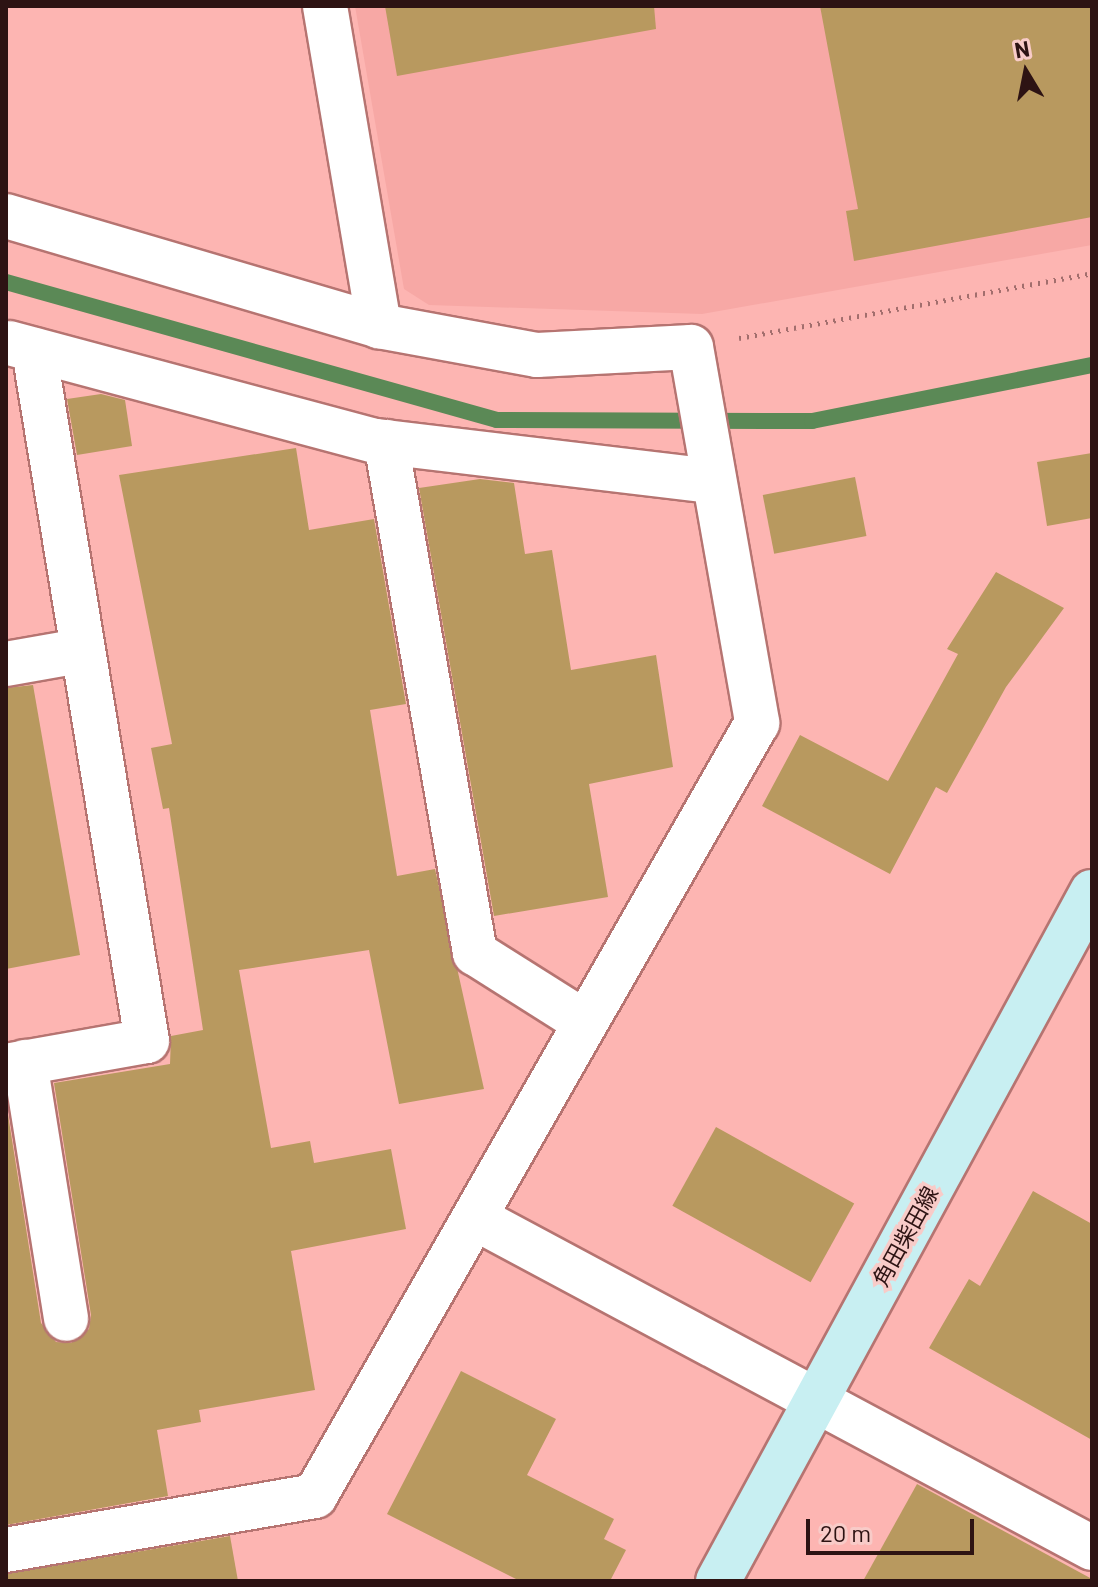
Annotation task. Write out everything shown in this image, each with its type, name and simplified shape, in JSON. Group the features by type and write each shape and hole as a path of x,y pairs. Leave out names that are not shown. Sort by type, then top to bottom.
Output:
{"main road":[{"name":"角田柴田線","path":"718,1581 1092,892"}],"street":[{"path":"325,6 379,326"},
{"path":"6,216 379,326 537,355 693,360 757,723 584,1022 479,1220 315,1496 6,1550"},
{"path":"66,1319 16,1064 147,1041 80,651 20,346 386,442 710,469"},
{"path":"386,442 475,953 584,1022"},
{"path":"6,664 80,651"},
{"path":"479,1220 814,1403 1092,1548"}],"path":[{"path":"693,360 1092,273"}],"shaded area":[{"path":"355,6 1092,6 1092,245 702,314 429,305 404,289"}],"building":[{"path":"385,6 654,6 656,29 397,76"},
{"path":"820,6 1092,6 1092,217 854,261 846,211 858,209"},
{"path":"101,394 125,400 132,446 77,455 67,399"},
{"path":"296,448 309,530 374,519 406,704 370,710 397,876 435,869 484,1089 399,1104 369,950 239,970 271,1148 310,1141 314,1163 391,1149 406,1229 291,1251 315,1390 199,1410 201,1422 157,1430 168,1496 6,1525 6,1102 41,1323 56,1342 71,1343 89,1329 91,1315 54,1083 170,1064 171,1036 203,1030 169,808 163,809 151,748 172,744 119,475"},
{"path":"1092,453 1092,518 1047,526 1037,462"},
{"path":"855,477 866,536 774,554 763,495"},
{"path":"480,479 514,483 525,554 552,550 571,670 656,655 673,767 589,784 608,897 494,916 419,488"},
{"path":"996,572 1064,608 1006,687 947,793 936,787 890,874 762,806 800,735 888,781 958,654 947,649"},
{"path":"33,685 80,955 6,969 6,688"},
{"path":"716,1127 854,1204 811,1282 672,1206"},
{"path":"1033,1191 1092,1224 1092,1440 929,1348 969,1279 980,1286"},
{"path":"461,1371 556,1419 527,1475 614,1519 604,1539 626,1550 610,1581 520,1581 387,1514"},
{"path":"917,1484 1092,1579 1092,1581 863,1581"},
{"path":"230,1536 238,1581 6,1581 6,1574"}],"waterway":[{"path":"6,282 497,420 812,421 1092,365"}]}
